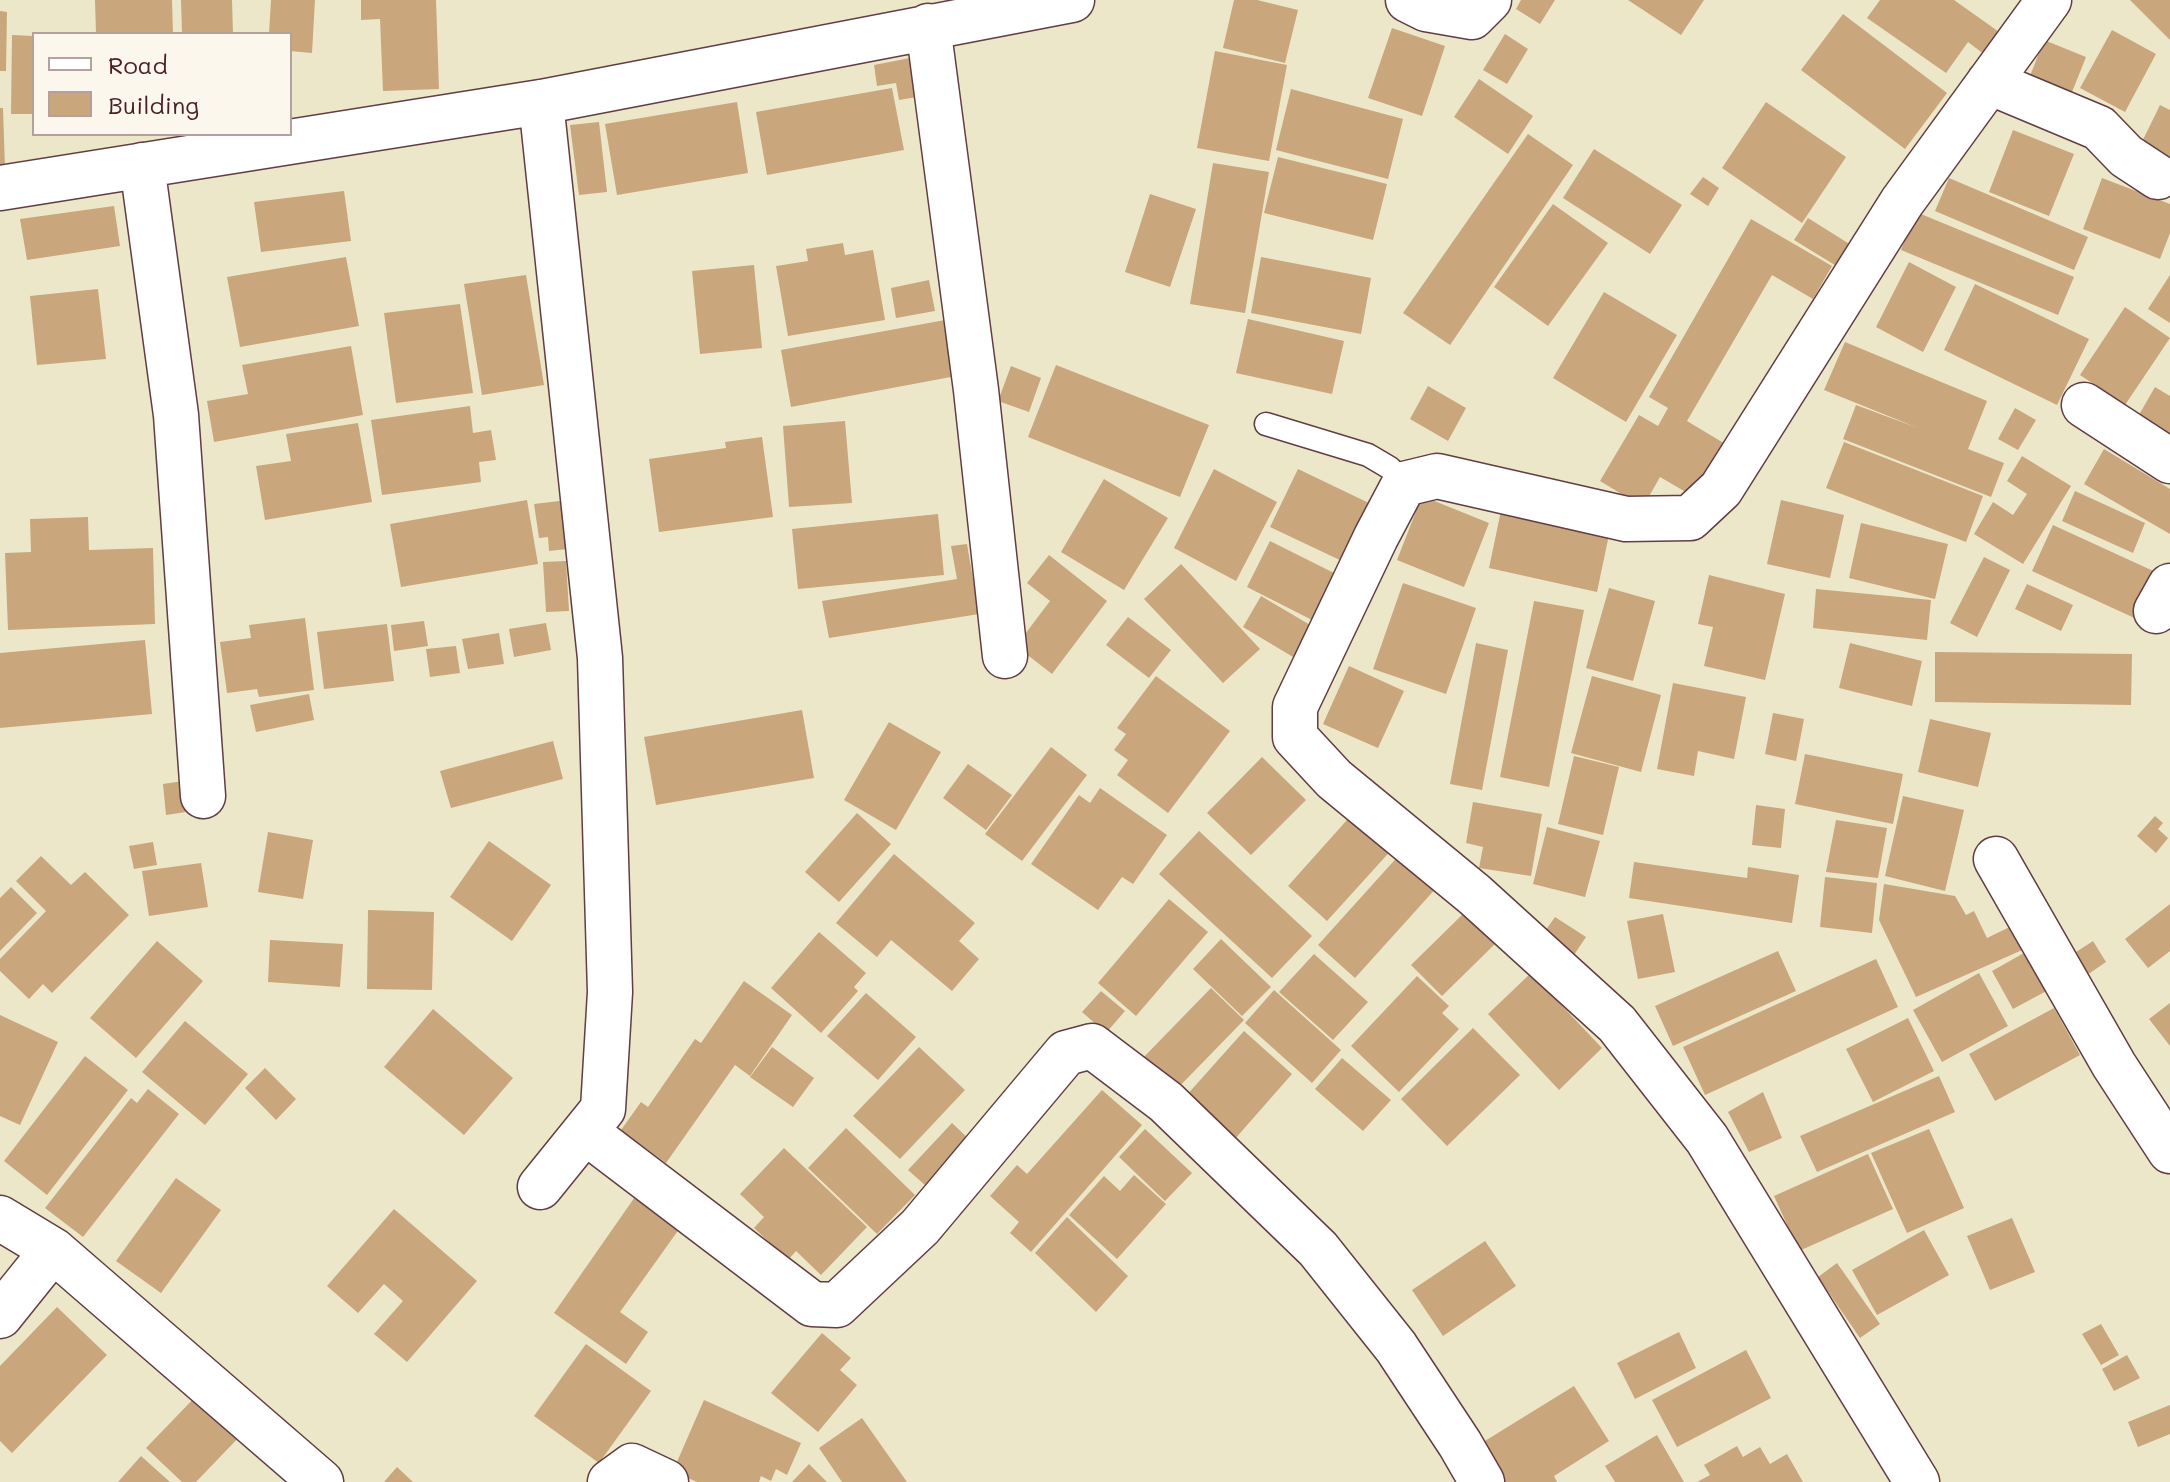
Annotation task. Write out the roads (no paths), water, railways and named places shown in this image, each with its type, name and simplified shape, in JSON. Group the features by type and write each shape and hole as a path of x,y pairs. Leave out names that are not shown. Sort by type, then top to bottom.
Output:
{"street":[{"path":"0,188 541,102 1072,0"},
{"path":"1408,0 1426,9 1472,17 1489,0"},
{"path":"1917,1482 1707,1139 1617,1024 1475,895 1334,779 1295,737 1295,707 1404,484 1437,476 1626,519 1690,518 1721,489 1902,202 2049,0"},
{"path":"928,26 976,390 1005,656"},
{"path":"1989,82 2099,128 2126,156 2158,177"},
{"path":"540,1187 587,1133 603,1109 610,992 600,658 541,102"},
{"path":"142,165 176,415 203,796"},
{"path":"2084,405 2170,461"},
{"path":"1996,859 2114,1065 2170,1151"},
{"path":"587,1133 812,1304 837,1305 920,1227 1066,1053 1092,1046 1166,1102 1318,1249 1396,1347 1482,1482"},
{"path":"0,1218 53,1250 321,1482"},
{"path":"0,1316 53,1250"},
{"path":"610,1482 632,1466 666,1482"}],"lane":[{"path":"1266,424 1368,455 1390,468 1404,484"}]}
